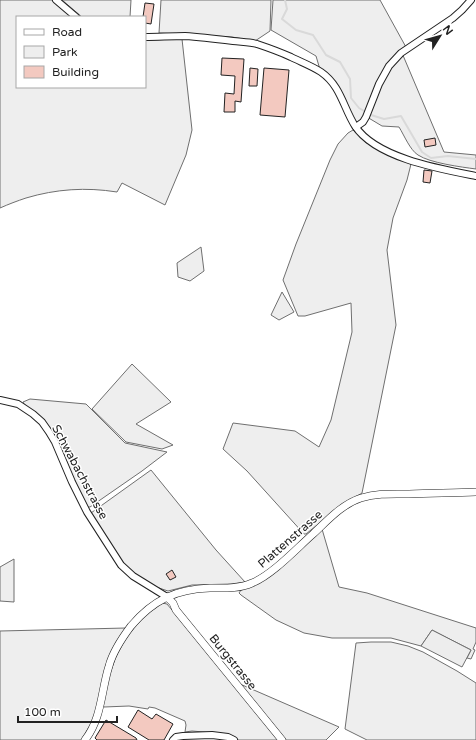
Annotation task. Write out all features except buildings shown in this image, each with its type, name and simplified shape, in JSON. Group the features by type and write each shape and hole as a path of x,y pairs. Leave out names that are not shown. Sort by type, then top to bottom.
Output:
{"street":[{"path":"56,0 75,16"},
{"path":"356,127 363,122 368,114 379,84 389,66 402,53 453,18 471,0"},
{"path":"146,37 184,36 251,43 303,62 321,72 333,83 356,127 368,140 383,149 410,161 476,176"},
{"name":"Schwabachstrasse","path":"0,400 18,404 42,422 55,442 87,512 121,565 133,576 167,597"},
{"name":"Plattenstrasse","path":"85,740 92,730 98,715 109,666 115,651 131,626 152,606 167,597 183,591 201,588 233,588 251,584 264,577 275,568 345,506 360,498 378,494 476,492"},
{"name":"Burgstrasse","path":"167,597 282,740"},
{"path":"173,740 176,737 183,736 212,735 228,737 234,740"}],"green space":[{"path":"0,0 52,0 72,16 16,16 16,88 146,88 146,40 182,39 192,130 186,155 165,205 122,183 117,192 82,189 60,191 26,198 0,208"},
{"path":"62,0 131,0 130,16 81,16"},
{"path":"161,0 271,0 270,31 255,41 232,37 159,33"},
{"path":"273,0 380,0 407,49 402,53 444,152 476,155 476,169 454,166 423,158 415,153 399,127 382,126 367,117 356,127 340,95 321,73 316,56 271,30"},
{"path":"353,130 365,142 382,152 411,164 407,180 393,218 387,250 396,325 362,493 338,508 306,534 304,534 247,471 223,449 233,423 295,431 319,447 331,420 352,332 351,303 305,316 298,316 283,280 330,160 338,144 348,133"},
{"path":"201,247 204,271 190,281 178,277 177,263"},
{"path":"282,292 294,312 279,320 271,315"},
{"path":"132,364 171,402 136,424 173,445 162,449 126,442 92,409"},
{"path":"30,399 86,404 125,443 167,452 90,507 86,507 43,420 24,404 23,402"},
{"path":"151,470 216,550 245,582 231,584 192,585 168,591 156,587 136,575 122,563 91,513"},
{"path":"322,529 339,587 367,593 476,628 476,642 473,649 475,650 471,659 467,658 471,650 432,630 421,646 391,638 332,638 304,633 276,620 239,593 241,590 254,585"},
{"path":"14,559 14,602 0,601 0,567"},
{"path":"162,603 167,604 279,740 238,740 227,734 192,731 185,732 185,721 155,708 149,707 148,709 129,706 104,707 103,705 111,666 127,636 146,615"},
{"path":"126,628 94,719 81,740 0,740 0,631"},
{"path":"391,642 408,646 423,652 476,683 476,740 367,740 345,729 356,643"},
{"path":"240,684 339,727 326,740 286,740"}],"shaded area":[{"path":"432,630 471,650 462,667 421,646"}],"waterway":[{"path":"285,0 287,9 282,19 296,30 313,35 326,55 340,62 350,79 351,98 359,108 371,115 384,119 401,116 422,152 431,158 448,156 476,159"}]}
